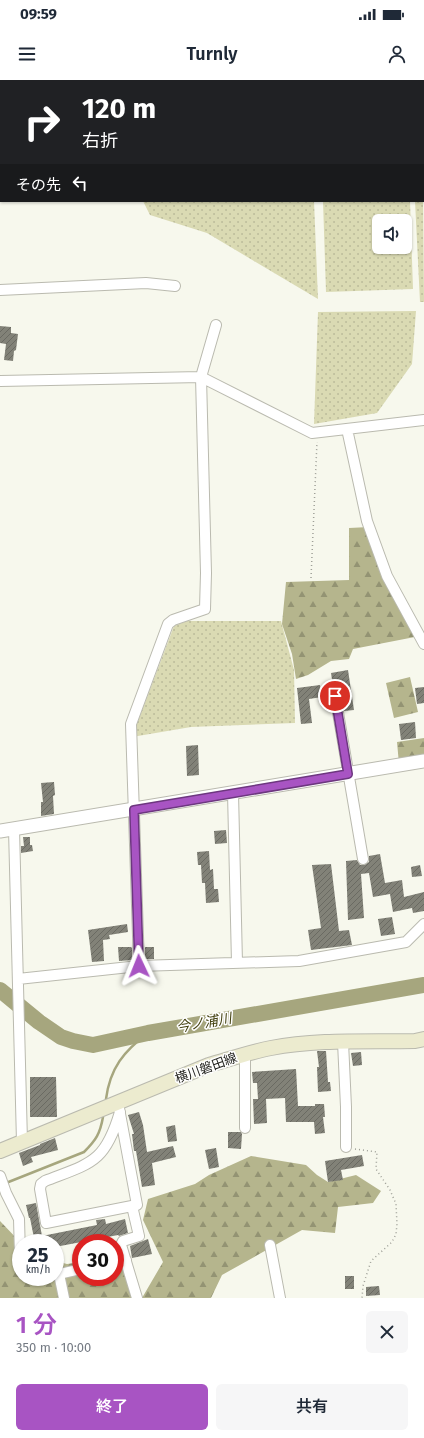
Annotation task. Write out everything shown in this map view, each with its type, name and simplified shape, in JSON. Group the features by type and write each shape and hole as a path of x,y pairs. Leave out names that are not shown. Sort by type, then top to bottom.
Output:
{"main road":[{"name":"横川磐田線","path":"0,1151 119,1108 209,1065 245,1054 272,1048 302,1044 382,1042 424,1039"}],"street":[{"path":"0,290 146,283 175,286"},
{"path":"139,966 131,724 168,624 173,620 205,609 206,573 201,376 216,325"},
{"path":"0,381 201,376 312,433 424,420"},
{"path":"347,429 367,521 387,576 424,644"},
{"path":"335,696 363,859"},
{"path":"0,831 424,762"},
{"path":"233,793 237,963"},
{"path":"14,829 22,1142"},
{"path":"18,979 139,966 299,961 406,942 424,924"},
{"path":"343,1042 346,1148"},
{"path":"245,1054 245,1128"},
{"path":"119,1108 137,1205 46,1223 40,1190 41,1184 45,1180 86,1165 98,1157 108,1145 114,1132 119,1108"},
{"path":"0,1176 6,1193 19,1219 19,1234"},
{"path":"132,1206 139,1236 122,1241 121,1245 137,1298"},
{"path":"270,1245 280,1298"},
{"path":"60,1286 64,1298"}],"path":[{"path":"311,578 317,433"},
{"path":"346,1148 376,1152 376,1169 390,1190 396,1204 396,1234 392,1242 371,1261 363,1286 362,1298"}],"green space":[{"path":"144,202 314,202 318,299 207,233 150,215"},
{"path":"323,202 410,202 410,214 372,214 372,254 412,254 413,289 326,292"},
{"path":"415,202 423,202 424,302 420,302"},
{"path":"416,311 412,364 377,413 314,424 318,312"},
{"path":"369,527 420,636 353,649 349,659 331,661 308,675 296,679 292,654 282,624 286,582 349,580 349,528"},
{"path":"187,621 281,621 294,670 295,723 191,727 132,737 174,626"},
{"path":"410,677 418,712 394,718 386,683"},
{"path":"424,738 424,760 399,764 397,742"},
{"path":"251,1156 306,1165 328,1182 356,1175 381,1191 373,1203 338,1207 335,1233 302,1230 222,1275 211,1298 142,1298 163,1262 143,1220 148,1199 195,1184 209,1175"},
{"path":"0,1221 12,1234 12,1286 64,1286 64,1263 72,1263 72,1286 124,1286 124,1268 133,1282 135,1298 0,1298"}],"building":[{"path":"0,326 11,327 11,333 18,334 13,361 4,360 6,344 0,343"},
{"path":"348,670 354,710 344,711 339,685 333,686 331,673"},
{"path":"320,685 322,697 309,699 312,723 301,724 297,688"},
{"path":"424,687 424,703 417,704 415,688"},
{"path":"415,722 416,738 401,740 399,724"},
{"path":"198,745 199,775 187,776 186,746"},
{"path":"54,782 54,814 41,816 41,802 43,802 41,783"},
{"path":"226,830 227,843 215,844 214,831"},
{"path":"23,837 30,837 30,845 32,845 33,851 21,853 21,846 24,846"},
{"path":"209,851 210,870 213,869 214,889 218,889 219,902 206,903 205,883 202,883 201,865 198,865 197,852"},
{"path":"380,854 385,883 402,880 404,897 424,892 424,911 413,913 412,908 393,912 390,894 373,897 369,873 361,874 364,918 348,920 346,861 357,860 360,865 364,865 369,862 369,856"},
{"path":"331,864 339,931 349,930 352,945 311,950 308,930 321,928 312,865"},
{"path":"420,865 422,876 412,877 411,867"},
{"path":"392,917 395,934 381,936 378,919"},
{"path":"127,924 128,932 109,935 110,939 103,940 104,961 92,962 88,930"},
{"path":"118,947 131,947 132,960 119,961"},
{"path":"145,947 154,947 154,959 145,959"},
{"path":"317,1051 326,1051 328,1082 330,1082 331,1091 318,1092 317,1067 319,1067"},
{"path":"361,1052 362,1065 353,1066 351,1053"},
{"path":"296,1069 298,1106 315,1106 315,1104 324,1104 325,1117 323,1117 325,1133 315,1134 314,1122 286,1122 285,1098 266,1099 267,1123 254,1124 253,1099 258,1099 257,1083 253,1083 252,1072"},
{"path":"30,1077 56,1077 57,1117 30,1117"},
{"path":"139,1112 143,1125 147,1152 173,1146 176,1157 152,1163 155,1185 142,1187 136,1151 134,1151 132,1134 134,1134 128,1115"},
{"path":"175,1125 177,1141 168,1142 166,1127"},
{"path":"228,1132 241,1132 241,1149 228,1148"},
{"path":"55,1138 58,1150 31,1157 33,1162 23,1166 19,1153"},
{"path":"216,1148 219,1167 209,1169 205,1150"},
{"path":"362,1155 364,1166 341,1170 343,1180 328,1182 325,1161"},
{"path":"36,1203 42,1234 33,1234 26,1205"},
{"path":"105,1219 106,1224 125,1219 128,1233 124,1234 72,1234 72,1244 64,1245 64,1234 52,1234 97,1225 96,1220"},
{"path":"148,1239 152,1254 132,1258 130,1246"},
{"path":"345,1276 354,1276 354,1289 345,1289"},
{"path":"379,1286 380,1295 366,1296 366,1287"}],"waterway":[{"name":"今ノ浦川","path":"0,990 39,1022 61,1037 93,1045 148,1033 424,985"},
{"path":"106,1099 111,1078 120,1061 125,1054 148,1033"},
{"path":"6,1183 84,1152 97,1136 103,1117"}],"route":[{"path":"139,966 134,810 348,774 335,696"}]}
